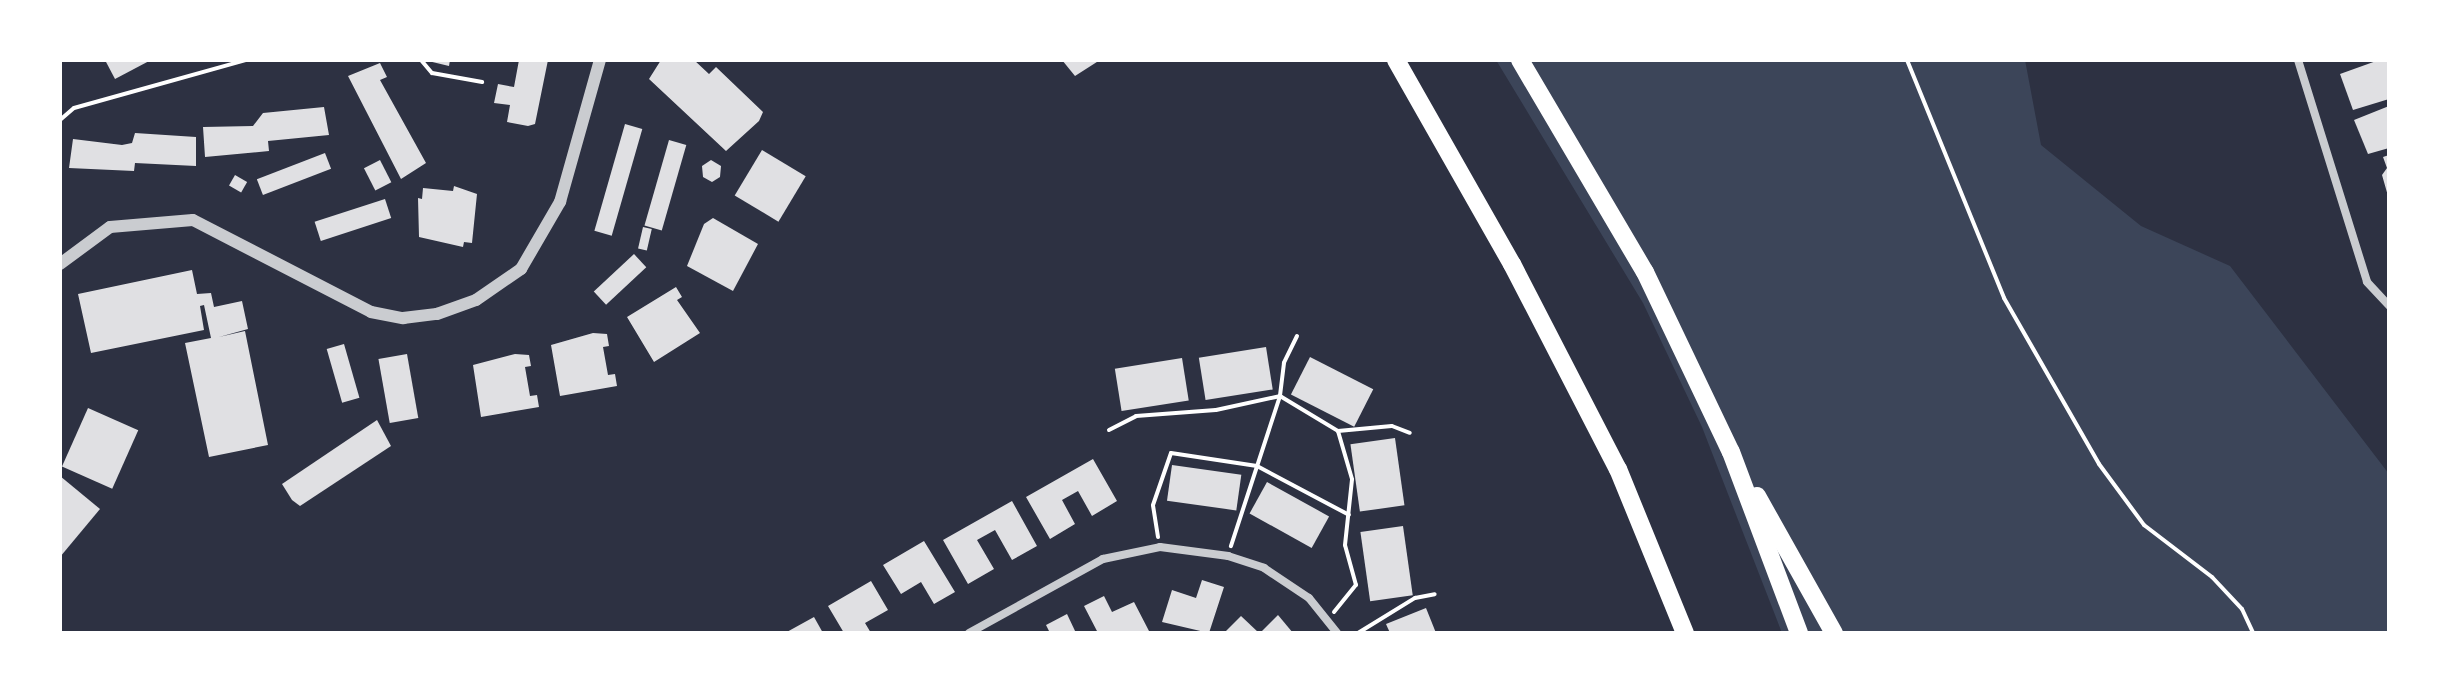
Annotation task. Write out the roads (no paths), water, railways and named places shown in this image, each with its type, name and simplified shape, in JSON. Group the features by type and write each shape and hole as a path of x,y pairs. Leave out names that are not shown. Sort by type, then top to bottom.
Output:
{"highway":[{"path":"1396,60 1512,264 1618,469 1685,633"},
{"path":"1520,60 1645,272 1731,452 1834,633"},
{"path":"1731,452 1799,633"}],"street":[{"path":"60,264 110,227 193,220 371,312 426,316 476,300 521,269 560,202 600,60"},
{"path":"2298,60 2367,282 2389,306"},
{"path":"969,633 1103,559 1160,547 1228,556 1264,568 1309,598 1337,633"}]}
